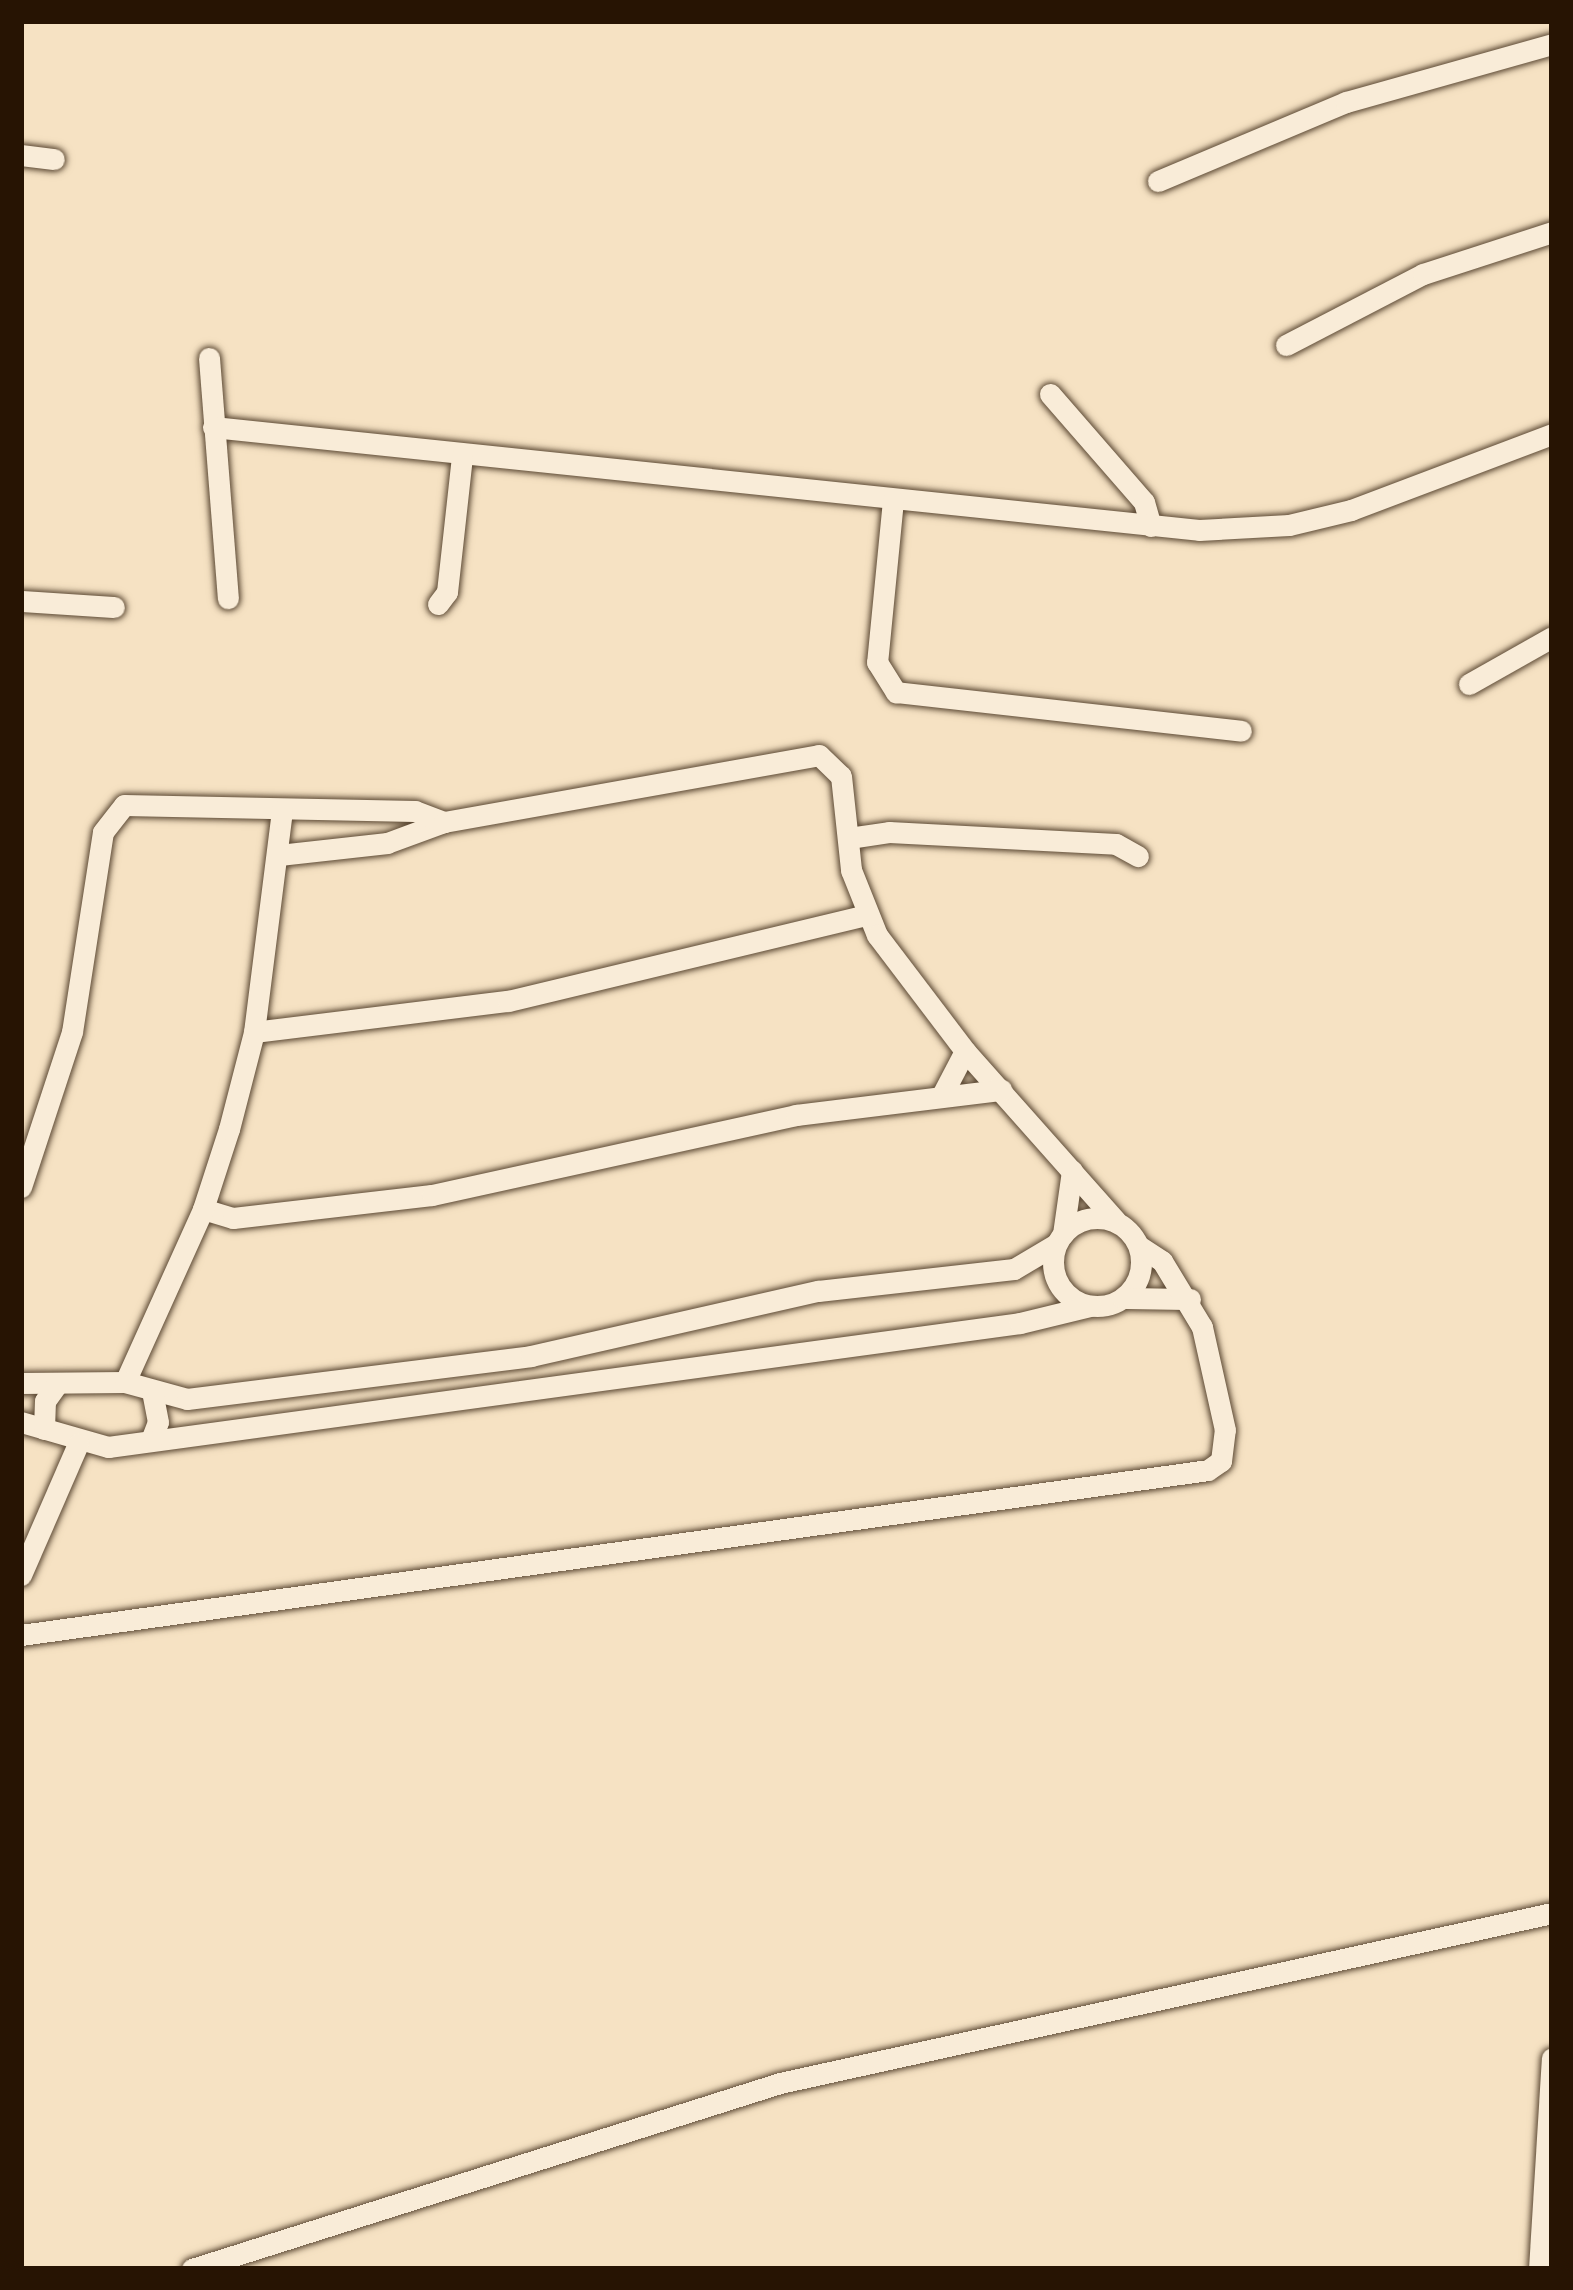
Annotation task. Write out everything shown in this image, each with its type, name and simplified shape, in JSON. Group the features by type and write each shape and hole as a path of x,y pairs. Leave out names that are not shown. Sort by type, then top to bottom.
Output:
{"street":[{"path":"1157,181 1346,101 1552,44"},
{"path":"21,155 53,159"},
{"path":"1286,344 1423,274 1552,232"},
{"path":"209,358 228,598"},
{"path":"1050,394 1144,502 1151,526"},
{"path":"213,427 1151,526 1289,525 1552,434"},
{"path":"438,604 447,592 461,456"},
{"path":"893,500 878,662 896,692 1241,731"},
{"path":"21,601 114,607"},
{"path":"1469,684 1552,637"},
{"path":"21,1635 1208,1470 1221,1461 1225,1430 1190,1299 1162,1261 1115,1221 965,1051 865,915 835,761 819,755 444,822 387,843 279,854"},
{"path":"21,1187 72,1032 103,832 113,811 134,802 415,812 444,822"},
{"path":"125,1382 203,1209 254,1032 282,810"},
{"path":"849,838 889,832 1116,844 1138,856"},
{"path":"254,1032 508,1001 865,915"},
{"path":"943,1094 965,1051"},
{"path":"203,1209 233,1218 432,1195 740,1126 943,1094 1001,1090"},
{"path":"1072,1171 1053,1267 1061,1288 1090,1306"},
{"path":"21,1383 125,1382 187,1400 531,1356 818,1291 1014,1269 1082,1220 1115,1221"},
{"path":"1124,1298 1138,1280 1139,1246"},
{"path":"21,1423 78,1444 151,1440 1020,1323 1124,1298 1190,1299"},
{"path":"44,1429 45,1401 56,1386"},
{"path":"151,1440 158,1408 152,1392"},
{"path":"21,1575 78,1444"},
{"path":"193,2269 780,2083 1551,1919"},
{"path":"1539,2269 1552,2058"}]}
